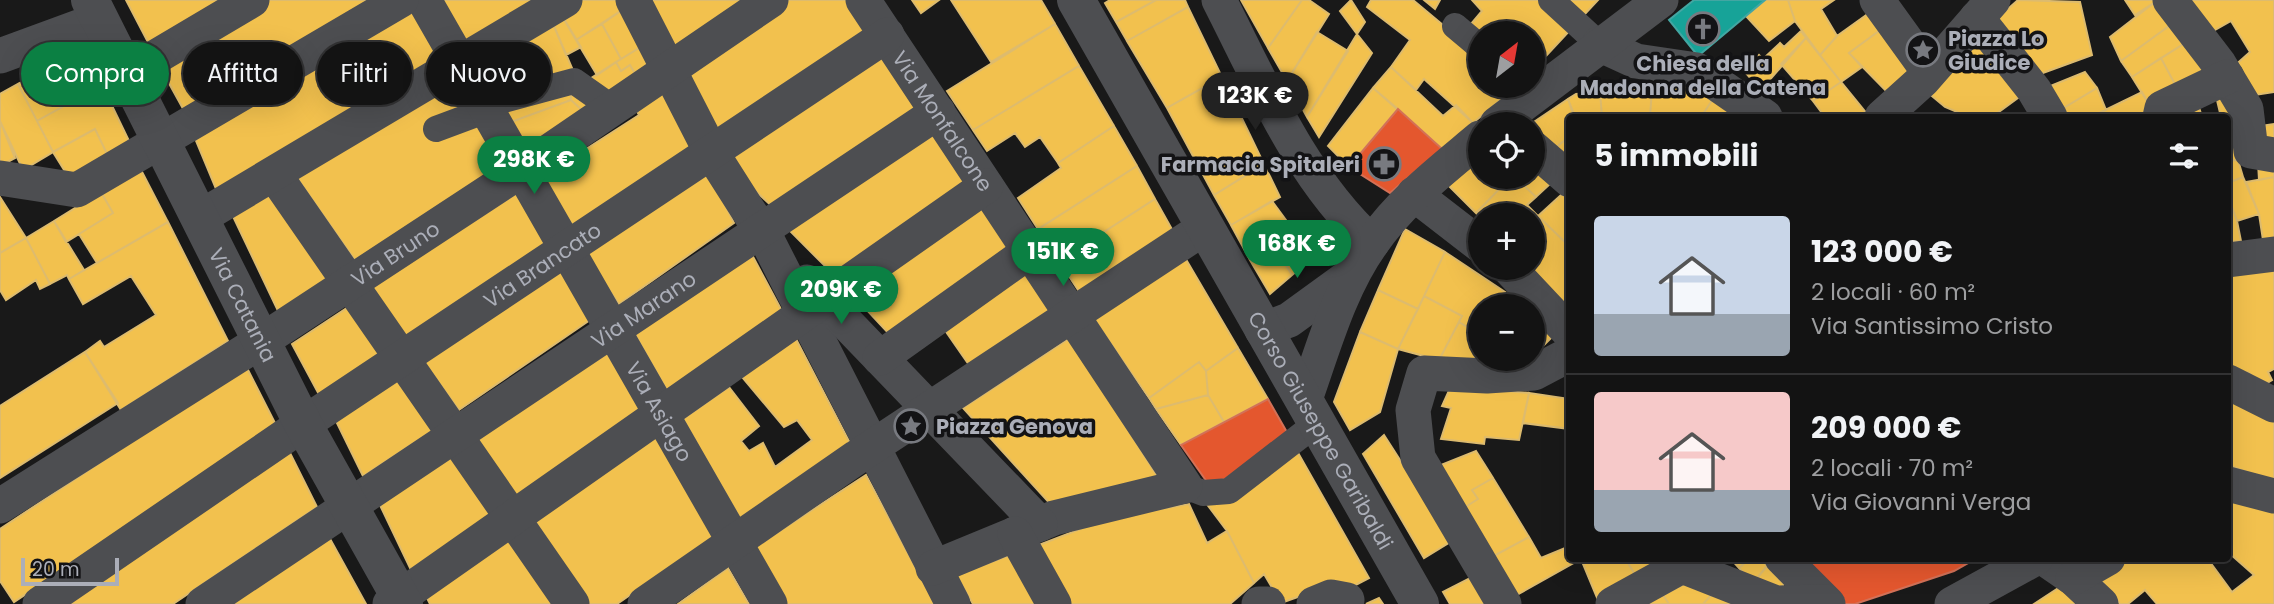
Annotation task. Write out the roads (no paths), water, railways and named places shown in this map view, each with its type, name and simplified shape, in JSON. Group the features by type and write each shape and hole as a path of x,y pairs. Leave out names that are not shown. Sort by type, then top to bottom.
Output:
{"street":[{"path":"169,49 253,0"},
{"path":"0,178 77,190 162,143 401,0"},
{"name":"Via Asiago","path":"424,0 448,42"},
{"path":"494,42 565,0"},
{"path":"633,0 711,152 764,235 815,305 864,453 953,604"},
{"name":"Via Bruno","path":"0,506 263,340 522,170 771,0"},
{"name":"Via Monfalcone","path":"863,0 1185,486"},
{"name":"Corso Giuseppe Garibaldi","path":"1076,0 1419,604"},
{"path":"1219,0 1289,138 1363,234"},
{"path":"1551,0 1599,44 1636,61 1697,70 1761,114"},
{"path":"1877,0 1926,76"},
{"path":"2170,0 2227,77 2260,108 2252,150 2274,155"},
{"path":"1545,80 1655,2"},
{"path":"1885,114 1926,76 1985,9 2048,114"},
{"path":"0,56 94,10"},
{"name":"Via Catania","path":"94,10 110,42"},
{"path":"1455,26 1468,37"},
{"name":"Via Brancato","path":"40,604 303,424 887,35"},
{"path":"2161,114 2162,108 2227,77"},
{"path":"436,129 486,108 575,80 611,107"},
{"path":"199,218 426,82"},
{"path":"1510,112 1523,98"},
{"name":"Via Catania","path":"143,105 303,424 398,602"},
{"name":"Via Asiago","path":"484,105 770,604"},
{"name":"Via Marano","path":"203,604 612,329 764,235 938,112"},
{"path":"934,570 1036,525 1185,486 1203,493 1229,491 1311,413 1330,327 1354,273 1363,234 1406,203 1468,151"},
{"path":"1545,158 1566,177"},
{"path":"274,174 572,604"},
{"path":"398,602 512,518 986,186"},
{"path":"1406,203 1468,238"},
{"path":"645,604 864,453 1205,228"},
{"path":"890,350 1030,251"},
{"path":"2231,260 2274,254"},
{"path":"1262,330 1289,320 1354,273"},
{"path":"1520,280 1566,329"},
{"path":"815,305 890,350 941,402 1036,525 1054,604"},
{"path":"1504,604 1418,458 1413,410 1424,373 1487,376 1534,373 1566,356"},
{"path":"2231,384 2274,405"},
{"path":"2231,485 2274,496"},
{"path":"1786,562 1827,603"},
{"path":"1952,604 2029,562"},
{"path":"2050,562 2073,578 2101,604"},
{"path":"2073,578 2101,562"},
{"path":"1613,604 1682,566 1776,603 1827,603"},
{"path":"1259,604 1268,604"}],"place":[{"name":"Chiesa della Madonna della Catena","path":"1703,29"},
{"name":"Piazza Lo Giudice","path":"1923,50"},
{"name":"Farmacia Spitaleri","path":"1384,164"},
{"name":"Piazza Genova","path":"911,426"}]}
